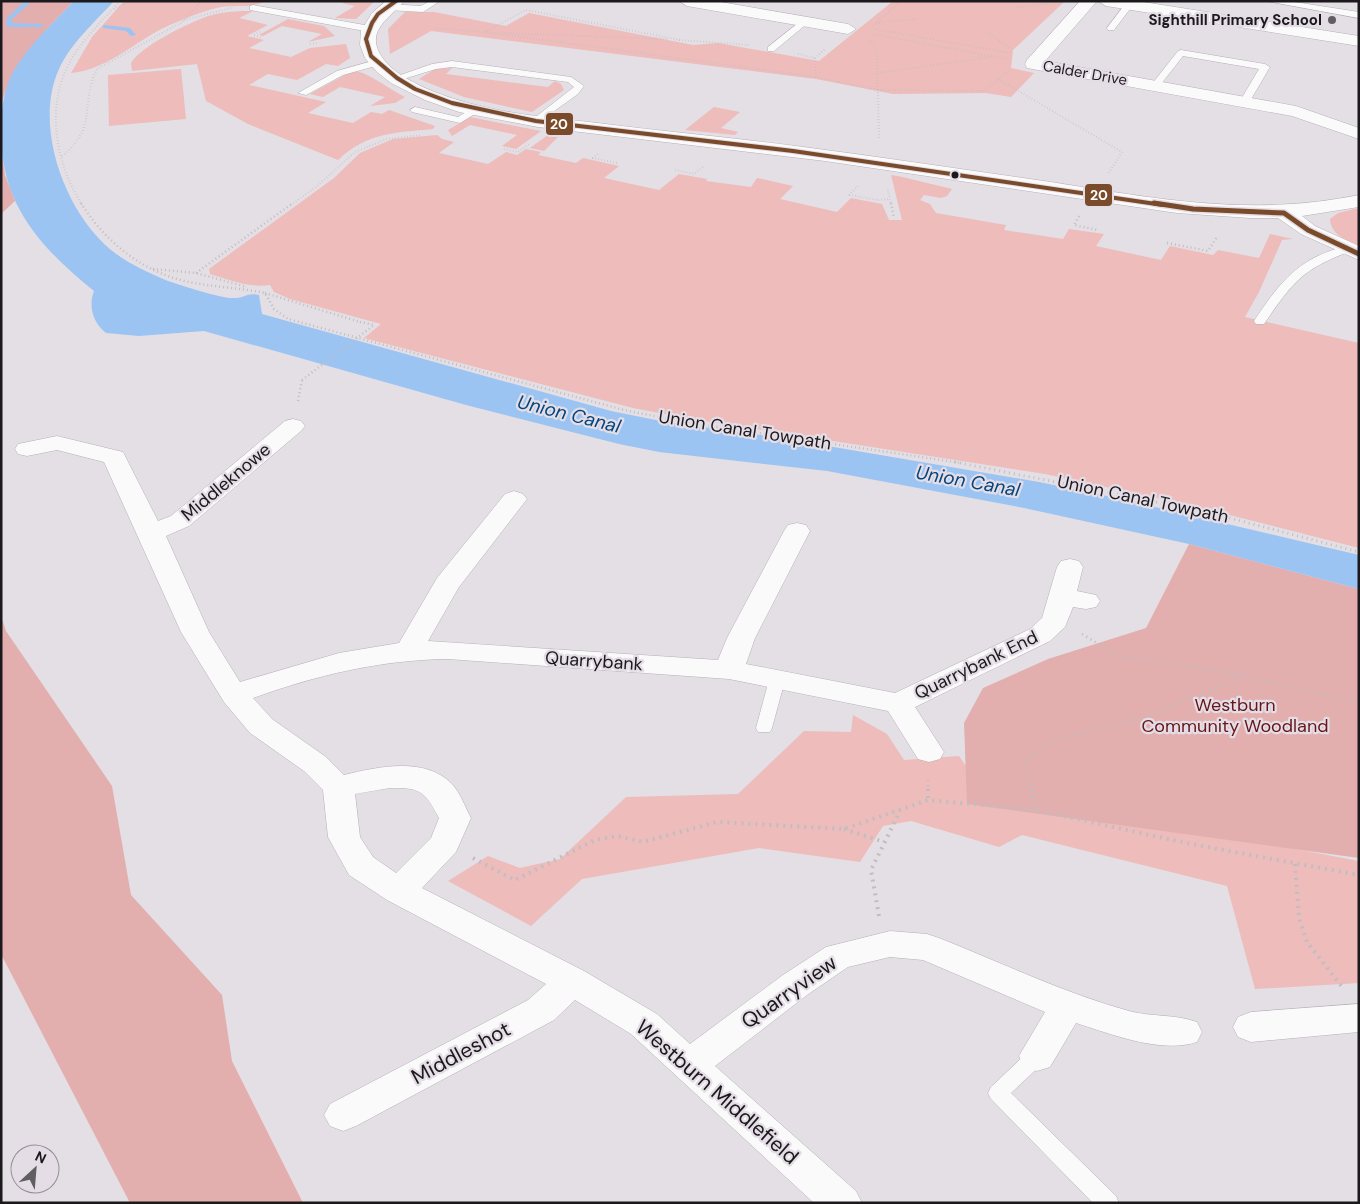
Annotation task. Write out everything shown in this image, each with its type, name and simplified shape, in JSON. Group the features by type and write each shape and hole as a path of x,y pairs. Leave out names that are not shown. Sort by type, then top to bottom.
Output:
{"street":[{"path":"687,1 736,5 805,22 848,29"},
{"path":"1106,1 1359,41"},
{"name":"Calder Drive","path":"1026,62 1088,3"},
{"path":"391,4 378,14 370,29 367,44 376,63 397,78 434,97 476,110 536,121 793,151 1193,210 1284,213 1316,210 1359,201"},
{"name":"Calder Drive","path":"1026,62 1296,111 1345,127 1359,134"},
{"path":"1284,213 1308,230 1353,251"},
{"name":"Middleknowe","path":"151,533 180,521 293,426"},
{"path":"27,449 57,442 114,457 151,533 195,632 234,695 261,726 315,764 338,787 381,778 419,778 440,791 454,818 446,844 399,891"},
{"path":"409,650 447,584 514,498"},
{"path":"729,670 741,638 796,531"},
{"name":"Quarrybank End","path":"898,702 1040,635 1074,599 1070,567"},
{"name":"Quarrybank","path":"234,695 319,666 409,650 448,650 729,670 898,702"},
{"path":"898,702 928,752"},
{"name":"Westburn Middlefield","path":"338,787 344,836 361,866 399,891 572,981 644,1024 842,1203"},
{"name":"Quarryview","path":"690,1064 795,985 838,956 890,944 927,947 1068,1006 1131,1026 1184,1032"},
{"name":"Middleshot","path":"343,1116 541,1010 572,981"},
{"path":"1037,1056 1068,1006"},
{"path":"1251,1027 1353,1006"}],"lane":[{"path":"391,4 423,9 436,1"},
{"path":"1270,1 1359,14"},
{"path":"1110,28 1129,5"},
{"path":"253,8 370,29"},
{"path":"771,49 805,22"},
{"path":"1155,86 1181,53 1265,67 1245,101"},
{"path":"303,93 340,72 376,63"},
{"path":"397,78 435,66 452,64 560,78 576,83 579,86 575,92 536,121"},
{"path":"415,110 460,120 476,110"},
{"path":"1260,321 1292,274 1302,268 1353,251"},
{"path":"764,728 777,680"},
{"path":"1037,1056 998,1093 1108,1203"}],"path":[{"path":"120,1 76,50 64,77 56,115 62,156 72,190 96,226 122,251 161,275 186,282 265,292"},
{"path":"112,9 132,1"},
{"path":"184,20 201,1"},
{"path":"901,1 871,28 1018,54"},
{"path":"1014,8 1058,2"},
{"path":"62,156 74,148 84,135 90,80 97,69 184,20 213,11 253,8"},
{"path":"485,32 526,10 680,40"},
{"path":"876,23 916,19"},
{"path":"428,28 732,42 815,58 816,77"},
{"path":"848,29 1026,62"},
{"path":"485,32 816,77 877,90 984,91 998,79 1026,62"},
{"path":"987,32 1026,62"},
{"path":"866,33 877,52 880,144"},
{"path":"877,73 995,57"},
{"path":"998,79 1122,152 1074,225 1098,230"},
{"path":"196,273 317,186 355,152 387,139 439,133 460,120"},
{"path":"675,170 694,174 709,163"},
{"path":"887,186 894,218"},
{"path":"849,195 878,200 890,199"},
{"path":"1167,243 1208,251 1217,237"},
{"path":"150,268 196,273 374,325 302,380"},
{"name":"Union Canal Towpath","path":"265,292 272,309 277,315 288,319 624,410 684,422 946,460 1044,478 1210,513 1359,552"},
{"path":"1096,641 1118,656 1245,676 1350,701 1359,699"},
{"path":"1036,810 1025,760 1052,740 1145,717 1245,676"},
{"path":"844,829 928,800 1036,810 1191,844 1359,874"},
{"path":"890,944 879,920 871,870 900,810"},
{"path":"446,844 515,880 595,840 618,836 643,842 717,822 844,829 884,842"},
{"path":"1295,864 1299,918 1307,942 1353,1006"}],"shaded area":[{"path":"124,1 266,1 250,5 221,7 199,13 164,28 99,66 71,73 92,37"},
{"path":"347,1 375,1 356,19 335,18 355,6 342,3"},
{"path":"893,1 1065,1 1013,50 1011,68 1034,73 1011,97 986,93 893,94 816,79 431,31 390,54 388,29 405,12 434,12 506,26 529,13 693,45 718,43 819,61"},
{"path":"253,11 239,18 268,25 247,36 264,40 249,48 291,57 310,48 346,44 350,58 338,66 326,64 297,80 268,74 249,85 326,102 308,113 353,123 371,112 382,114 389,110 435,126 433,129 394,133 371,139 349,151 338,160 248,124 206,101 197,64 132,71 131,63 136,57 164,37 208,16"},
{"path":"288,19 324,26 335,36 308,42 322,34 282,26 263,36 259,35"},
{"path":"452,68 446,74 548,87 555,81 561,84 564,90 532,112 464,97 419,79 435,69"},
{"path":"181,69 186,119 109,126 108,75"},
{"path":"352,71 371,77 405,97 395,103 370,106 385,97 340,87 323,97 310,94"},
{"path":"714,107 740,112 721,128 738,132 735,135 685,130"},
{"path":"470,117 541,131 516,149 502,146 517,135 470,125 452,136 448,130"},
{"path":"552,132 558,133 558,137 544,151 530,148"},
{"path":"437,135 442,139 454,142 439,153 488,164 506,152 517,155 526,149 541,152 538,155 576,163 583,158 619,166 604,178 659,190 679,174 707,179 706,181 751,187 757,178 793,186 780,199 837,212 851,198 882,204 889,220 902,220 891,175 898,176 952,189 947,196 941,198 924,195 920,200 930,204 936,213 1006,225 1004,230 1063,239 1069,229 1104,234 1096,246 1161,260 1170,246 1213,255 1218,250 1259,258 1270,234 1293,239 1282,240 1259,292 1245,317 1359,343 1359,548 1190,505 1045,474 691,419 633,408 364,338 381,324 290,299 274,292 270,285 247,284 210,274 209,269 334,178 360,153 393,139"},
{"path":"1359,208 1359,245 1344,239 1336,233 1330,219 1338,213"},
{"path":"853,715 887,734 904,760 959,756 983,790 1359,861 1359,983 1255,989 1227,886 1022,835 999,847 911,821 883,826 860,862 759,848 582,879 531,926 448,881 488,856 520,868 560,859 626,797 738,794 804,731 851,732"}],"green space":[{"path":"1,1 74,1 30,49 13,76 1,106"},
{"path":"1,149 5,175 15,201 1,214"},
{"name":"Westburn Community Woodland","path":"1189,544 1359,589 1359,858 967,804 964,723 983,688 1048,659 1146,628"},
{"path":"1,616 6,631 112,786 131,895 222,995 232,1061 303,1203 130,1203 1,954"}],"water":[{"name":"Union Canal","path":"74,1 114,1 70,50 59,69 52,92 50,116 52,141 58,167 67,191 94,234 117,255 153,275 228,298 252,294 259,295 262,314 611,411 661,421 781,438 1039,482 1117,498 1359,555 1359,589 1189,544 1024,508 827,471 659,452 619,444 466,405 204,331 139,336 106,333 98,324 93,314 92,297 94,291 41,241 16,203 8,182 3,159 2,108 10,78 27,51"}],"waterway":[{"path":"29,1 9,19 9,25 41,26"},
{"path":"105,27 128,29 133,35"}],"transit line":[{"name":"20","path":"396,1 378,14 372,23 366,39 371,56 397,78 415,89 452,103 536,121 793,151 1193,209 1284,213 1308,230 1359,254"}],"place":[{"name":"Sighthill Primary School","path":"1332,20"}]}
